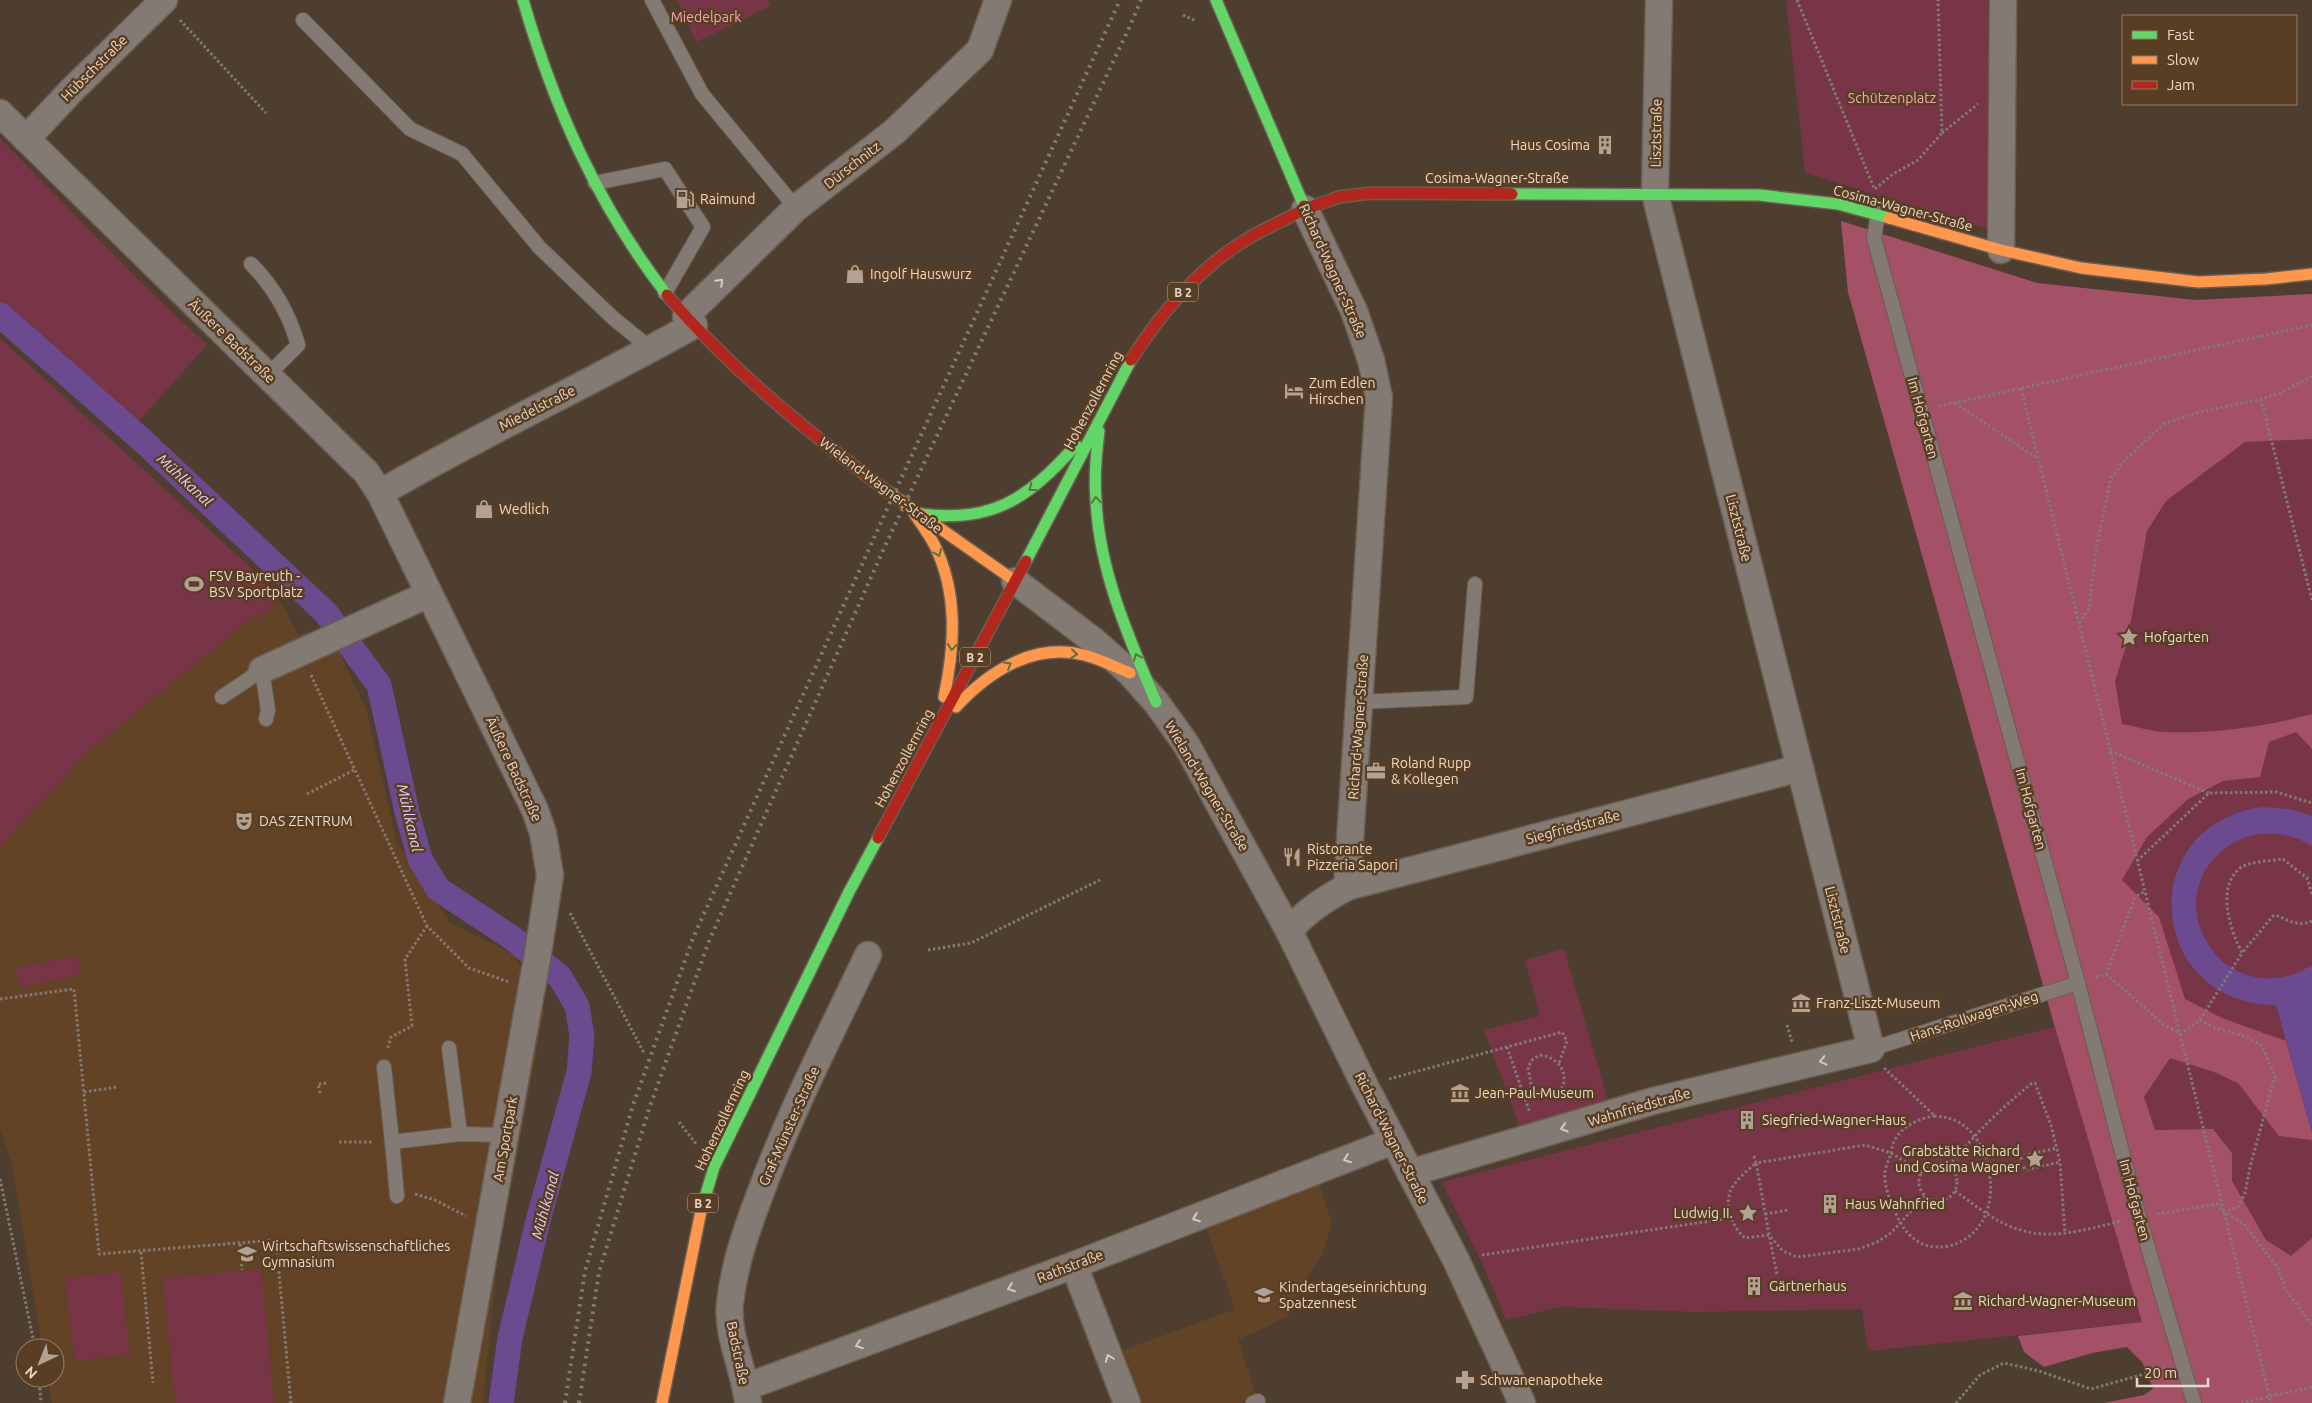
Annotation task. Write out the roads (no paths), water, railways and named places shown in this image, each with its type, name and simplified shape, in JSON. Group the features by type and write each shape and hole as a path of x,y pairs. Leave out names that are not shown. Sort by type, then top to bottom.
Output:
{"main road":[{"name":"Wieland-Wagner-Straße","path":"523,0 534,42 559,107 595,183 630,244 666,293 690,320 782,408 914,513 1015,582"},
{"name":"Richard-Wagner-Straße","path":"1216,0 1305,209"},
{"name":"Cosima-Wagner-Straße","path":"1305,209 1339,197 1372,193 1759,195 1838,204 2001,250 2081,268 2198,282 2266,279 2312,274"},
{"name":"Hohenzollernring","path":"662,1403 698,1221 714,1167 849,892 1015,582 1120,378 1148,333 1176,297 1212,265 1252,236 1305,209"},
{"path":"914,513 935,518 958,519 990,513 1015,501 1043,480 1071,452 1102,415"},
{"path":"1102,415 1096,453 1095,498 1098,529 1111,586 1122,620 1156,702"},
{"path":"914,513 934,545 944,569 952,598 954,632 950,672 935,733"},
{"path":"935,733 960,703 983,681 1008,664 1026,656 1048,653 1077,654 1130,673"}],"street":[{"name":"Dürschnitz","path":"690,320 796,208 894,132 980,50 998,0"},
{"name":"Lisztstraße","path":"1659,0 1655,194 1871,1050"},
{"path":"2001,250 2003,0"},
{"name":"Hübschstraße","path":"26,138 65,96 163,1"},
{"name":"Äußere Badstraße","path":"0,113 366,472 380,492 535,810 543,833 550,875"},
{"name":"Richard-Wagner-Straße","path":"1305,209 1354,311 1371,360 1379,397 1347,887"},
{"name":"Miedelstraße","path":"380,492 482,436 652,349 690,320"},
{"name":"Wieland-Wagner-Straße","path":"1015,582 1094,641 1130,673 1156,702 1208,782 1289,931"},
{"path":"262,670 300,651 429,594"},
{"name":"Siegfriedstraße","path":"1347,887 1800,768"},
{"name":"Am Sportpark","path":"457,1403 506,1134 550,875"},
{"path":"1289,931 1302,916 1317,904 1347,887"},
{"name":"Richard-Wagner-Straße","path":"1289,931 1364,1086 1456,1260 1513,1400"},
{"name":"Graf-Münster-Straße","path":"730,1304 742,1242 777,1148 868,956"},
{"name":"Wahnfriedstraße","path":"1410,1173 1652,1101 1871,1050"},
{"name":"Rathstraße","path":"747,1395 1393,1141"},
{"path":"1074,1265 1127,1403"},
{"name":"Badstraße","path":"730,1304 730,1323 747,1395"}],"lane":[{"path":"652,0 702,94 796,208"},
{"path":"303,20 410,129 462,154 539,247 612,318 652,349"},
{"path":"595,183 665,169 703,227 666,293"},
{"name":"Im Hofgarten","path":"1878,214 1874,238 2078,983 2139,1217 2194,1403"},
{"path":"251,264 266,279 283,305 293,326 298,345 267,376"},
{"path":"1359,702 1466,697 1474,584"},
{"path":"222,697 262,670 268,710 266,719"},
{"name":"Hans-Rollwagen-Weg","path":"1871,1050 2078,983"},
{"path":"450,1048 460,1134"},
{"path":"384,1067 397,1194"},
{"path":"392,1142 460,1134 506,1134"}],"waterway":[{"name":"Mühlkanal","path":"0,315 143,441 326,613 379,685 407,812 420,859 438,889 511,937 560,977 577,1006 582,1036 579,1072 539,1217 510,1338 501,1403"}],"railway":[{"path":"565,1403 585,1271 633,1105 693,938 1120,0"},
{"path":"579,1403 599,1272 649,1109 709,941 885,546 1141,0"}],"place":[{"name":"Haus Cosima","path":"1605,145"},
{"name":"Raimund","path":"685,199"},
{"name":"Ingolf Hauswurz","path":"855,274"},
{"name":"Zum Edlen Hirschen","path":"1294,391"},
{"name":"Wedlich","path":"484,509"},
{"name":"FSV Bayreuth - BSV Sportplatz","path":"194,584"},
{"name":"Hofgarten","path":"2129,637"},
{"name":"Roland Rupp & Kollegen","path":"1376,771"},
{"name":"DAS ZENTRUM","path":"244,821"},
{"name":"Ristorante Pizzeria Sapori","path":"1292,857"},
{"name":"Franz-Liszt-Museum","path":"1801,1003"},
{"name":"Jean-Paul-Museum","path":"1460,1093"},
{"name":"Siegfried-Wagner-Haus","path":"1747,1120"},
{"name":"Grabstätte Richard und Cosima Wagner","path":"2035,1159"},
{"name":"Haus Wahnfried","path":"1830,1204"},
{"name":"Ludwig II.","path":"1748,1213"},
{"name":"Wirtschaftswissenschaftliches Gymnasium","path":"247,1254"},
{"name":"Gärtnerhaus","path":"1754,1286"},
{"name":"Kindertageseinrichtung Spatzennest","path":"1264,1295"},
{"name":"Richard-Wagner-Museum","path":"1963,1301"},
{"name":"Schwanenapotheke","path":"1465,1380"}],"park label":[{"name":"Miedelpark","path":"706,17"},
{"name":"Schützenplatz","path":"1892,98"}]}
